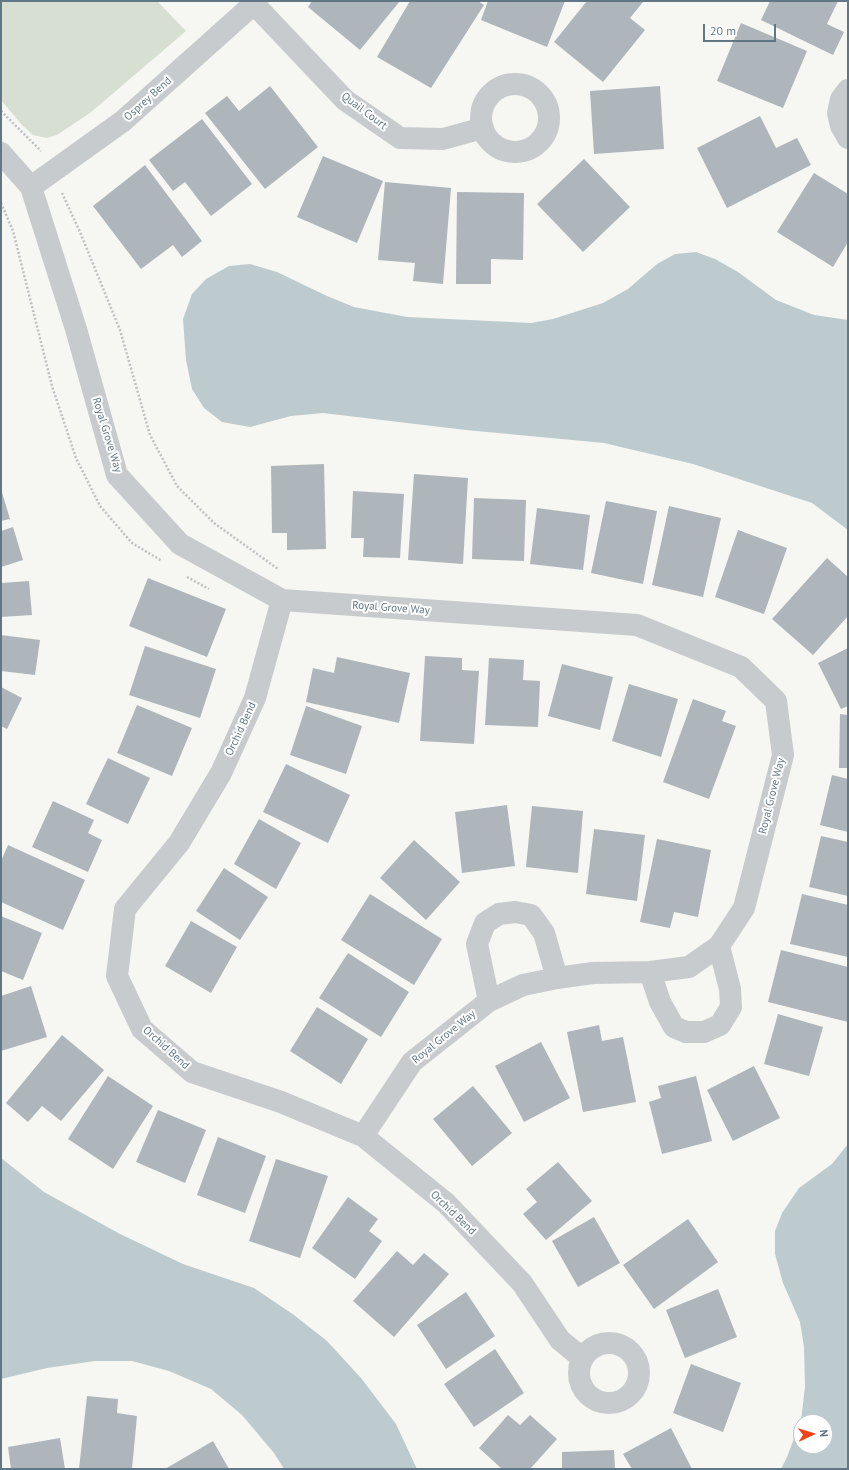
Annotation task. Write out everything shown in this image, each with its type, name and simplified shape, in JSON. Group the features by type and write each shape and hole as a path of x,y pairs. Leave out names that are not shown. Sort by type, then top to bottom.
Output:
{"street":[{"name":"Quail Court","path":"255,3 345,100 400,138 443,139 483,128"},
{"name":"Osprey Bend","path":"31,187 123,121 255,3"},
{"path":"848,90 841,99 838,113 841,126 848,138"},
{"name":"Royal Grove Way","path":"1,153 31,187 76,329 117,475 180,544 282,600 637,625 741,667 776,702 783,755 744,908 719,946 689,967 650,972 593,973 558,978 523,985 489,1001 412,1062 363,1136"},
{"name":"Orchid Bend","path":"282,600 255,698 221,773 179,842 125,909 117,976 142,1029 192,1072 281,1102 363,1136 446,1203 522,1283 560,1340 582,1358"},
{"path":"489,1001 477,944 484,923 499,914 515,912 531,915 544,933 558,978"},
{"path":"650,972 660,1002 674,1027 686,1032 704,1032 720,1025 731,1007 730,988 719,946"}],"path":[{"path":"1,111 44,155 80,232 120,330 150,435 178,486 214,523 280,570"}],"shaded area":[{"path":"1,1 157,1 186,31 90,113 57,135 47,138 33,135 22,125 1,100"},
{"path":"696,252 715,259 738,272 776,300 814,315 848,320 848,530 812,503 693,464 604,443 466,430 323,413 291,416 250,427 222,422 204,408 192,389 186,360 183,319 192,294 206,279 229,266 250,264 277,272 354,307 407,317 531,323 553,319 603,303 628,289 657,264 675,254"},
{"path":"848,1144 848,1469 781,1469 793,1441 793,1454 833,1454 833,1414 802,1414 805,1387 804,1347 800,1322 783,1283 775,1254 775,1231 782,1213 799,1188 832,1164"},
{"path":"1,1158 44,1192 120,1234 183,1264 254,1288 294,1315 327,1341 361,1378 396,1424 417,1469 284,1469 274,1453 242,1415 211,1389 169,1371 132,1361 95,1361 47,1368 1,1379"}],"building":[{"path":"312,1 400,1 360,50 308,7"},
{"path":"410,1 478,1 484,5 431,88 377,57"},
{"path":"488,1 565,1 547,47 481,20"},
{"path":"587,1 643,2 630,18 645,30 603,82 554,42"},
{"path":"770,1 838,1 827,24 844,32 833,55 761,20"},
{"path":"741,23 807,51 783,108 717,81"},
{"path":"270,86 318,147 265,189 205,113 227,96 239,111"},
{"path":"660,86 664,149 594,154 590,91"},
{"path":"760,116 776,148 797,138 811,165 727,208 697,148"},
{"path":"202,119 252,184 211,216 185,182 173,191 149,160"},
{"path":"323,156 383,181 357,243 297,217"},
{"path":"584,159 630,207 583,252 537,204"},
{"path":"145,165 202,241 182,257 173,245 141,269 93,206"},
{"path":"814,173 848,194 848,242 833,267 777,232"},
{"path":"385,182 451,188 443,284 413,281 415,263 378,260"},
{"path":"457,192 524,193 523,260 491,259 491,284 456,284"},
{"path":"324,464 326,549 287,550 287,533 272,533 271,466"},
{"path":"414,474 468,478 463,564 408,560"},
{"path":"1,489 10,519 1,521"},
{"path":"353,491 404,494 400,558 363,557 364,538 351,538"},
{"path":"474,498 526,500 524,561 472,559"},
{"path":"606,501 657,511 643,584 591,573"},
{"path":"669,506 721,518 703,597 652,585"},
{"path":"537,508 590,515 583,570 530,564"},
{"path":"13,527 23,560 1,567 1,531"},
{"path":"738,530 787,548 764,614 715,597"},
{"path":"827,558 848,577 848,616 813,655 772,619"},
{"path":"148,578 226,609 207,657 129,626"},
{"path":"29,581 32,615 1,617 1,583"},
{"path":"1,635 40,640 35,675 1,671"},
{"path":"145,646 216,669 200,718 129,695"},
{"path":"848,648 848,706 841,709 818,663"},
{"path":"425,656 462,658 462,670 479,671 474,744 420,741"},
{"path":"337,657 410,673 399,723 306,702 313,668 334,673"},
{"path":"489,658 524,660 523,680 540,681 538,727 485,725"},
{"path":"562,664 613,677 600,730 548,716"},
{"path":"629,684 678,699 661,757 612,741"},
{"path":"1,687 22,698 7,729 1,726"},
{"path":"693,699 726,711 722,721 736,726 709,799 663,782"},
{"path":"137,705 192,728 172,776 117,753"},
{"path":"306,706 362,726 346,774 290,755"},
{"path":"840,714 848,715 848,768 839,768"},
{"path":"108,758 150,778 128,824 86,804"},
{"path":"286,764 350,795 328,843 263,812"},
{"path":"832,775 848,779 848,832 820,825"},
{"path":"53,801 94,820 88,833 102,840 88,872 32,847"},
{"path":"507,805 515,866 462,873 455,812"},
{"path":"532,806 583,811 578,873 526,867"},
{"path":"259,819 301,843 276,889 234,864"},
{"path":"594,829 645,835 637,901 586,894"},
{"path":"821,836 848,842 848,896 809,887"},
{"path":"657,839 711,850 698,917 674,912 670,928 640,922"},
{"path":"414,840 460,882 426,920 380,878"},
{"path":"8,845 85,880 63,930 1,902 1,861"},
{"path":"224,868 268,897 240,940 196,911"},
{"path":"370,894 442,939 414,985 341,940"},
{"path":"802,894 848,905 848,957 790,944"},
{"path":"1,916 42,933 23,980 1,971"},
{"path":"191,921 237,947 211,993 165,966"},
{"path":"781,950 848,967 848,1022 768,1002"},
{"path":"348,953 409,992 381,1037 319,998"},
{"path":"31,986 47,1037 1,1051 1,996"},
{"path":"317,1007 368,1039 341,1084 290,1051"},
{"path":"778,1014 823,1027 809,1076 764,1064"},
{"path":"599,1025 602,1041 623,1037 636,1102 583,1112 567,1032"},
{"path":"62,1035 104,1070 61,1121 42,1106 28,1122 6,1103"},
{"path":"541,1042 570,1098 524,1122 495,1066"},
{"path":"754,1066 780,1118 733,1141 707,1090"},
{"path":"108,1076 153,1106 113,1169 68,1139"},
{"path":"696,1076 712,1141 662,1154 649,1102 661,1098 658,1086"},
{"path":"473,1086 512,1133 472,1166 433,1119"},
{"path":"158,1110 206,1130 185,1183 136,1162"},
{"path":"218,1137 266,1156 245,1213 197,1195"},
{"path":"276,1159 328,1176 300,1258 249,1241"},
{"path":"558,1162 592,1201 546,1240 523,1214 537,1202 526,1189"},
{"path":"348,1197 378,1219 369,1231 382,1241 355,1279 312,1248"},
{"path":"594,1217 620,1263 578,1287 552,1241"},
{"path":"688,1219 718,1262 654,1309 623,1265"},
{"path":"397,1251 413,1265 424,1253 449,1274 394,1337 353,1301"},
{"path":"718,1289 737,1337 685,1358 666,1310"},
{"path":"466,1292 495,1336 446,1369 417,1325"},
{"path":"495,1349 524,1393 474,1427 444,1384"},
{"path":"691,1364 741,1383 723,1432 673,1413"},
{"path":"87,1396 118,1399 117,1413 137,1416 132,1469 79,1469"},
{"path":"508,1415 520,1425 530,1415 557,1439 530,1469 502,1469 479,1448"},
{"path":"671,1428 692,1469 632,1469 623,1454"},
{"path":"60,1438 65,1469 11,1469 8,1447"},
{"path":"213,1441 229,1469 165,1469"},
{"path":"614,1450 615,1469 562,1469 562,1452"}]}
